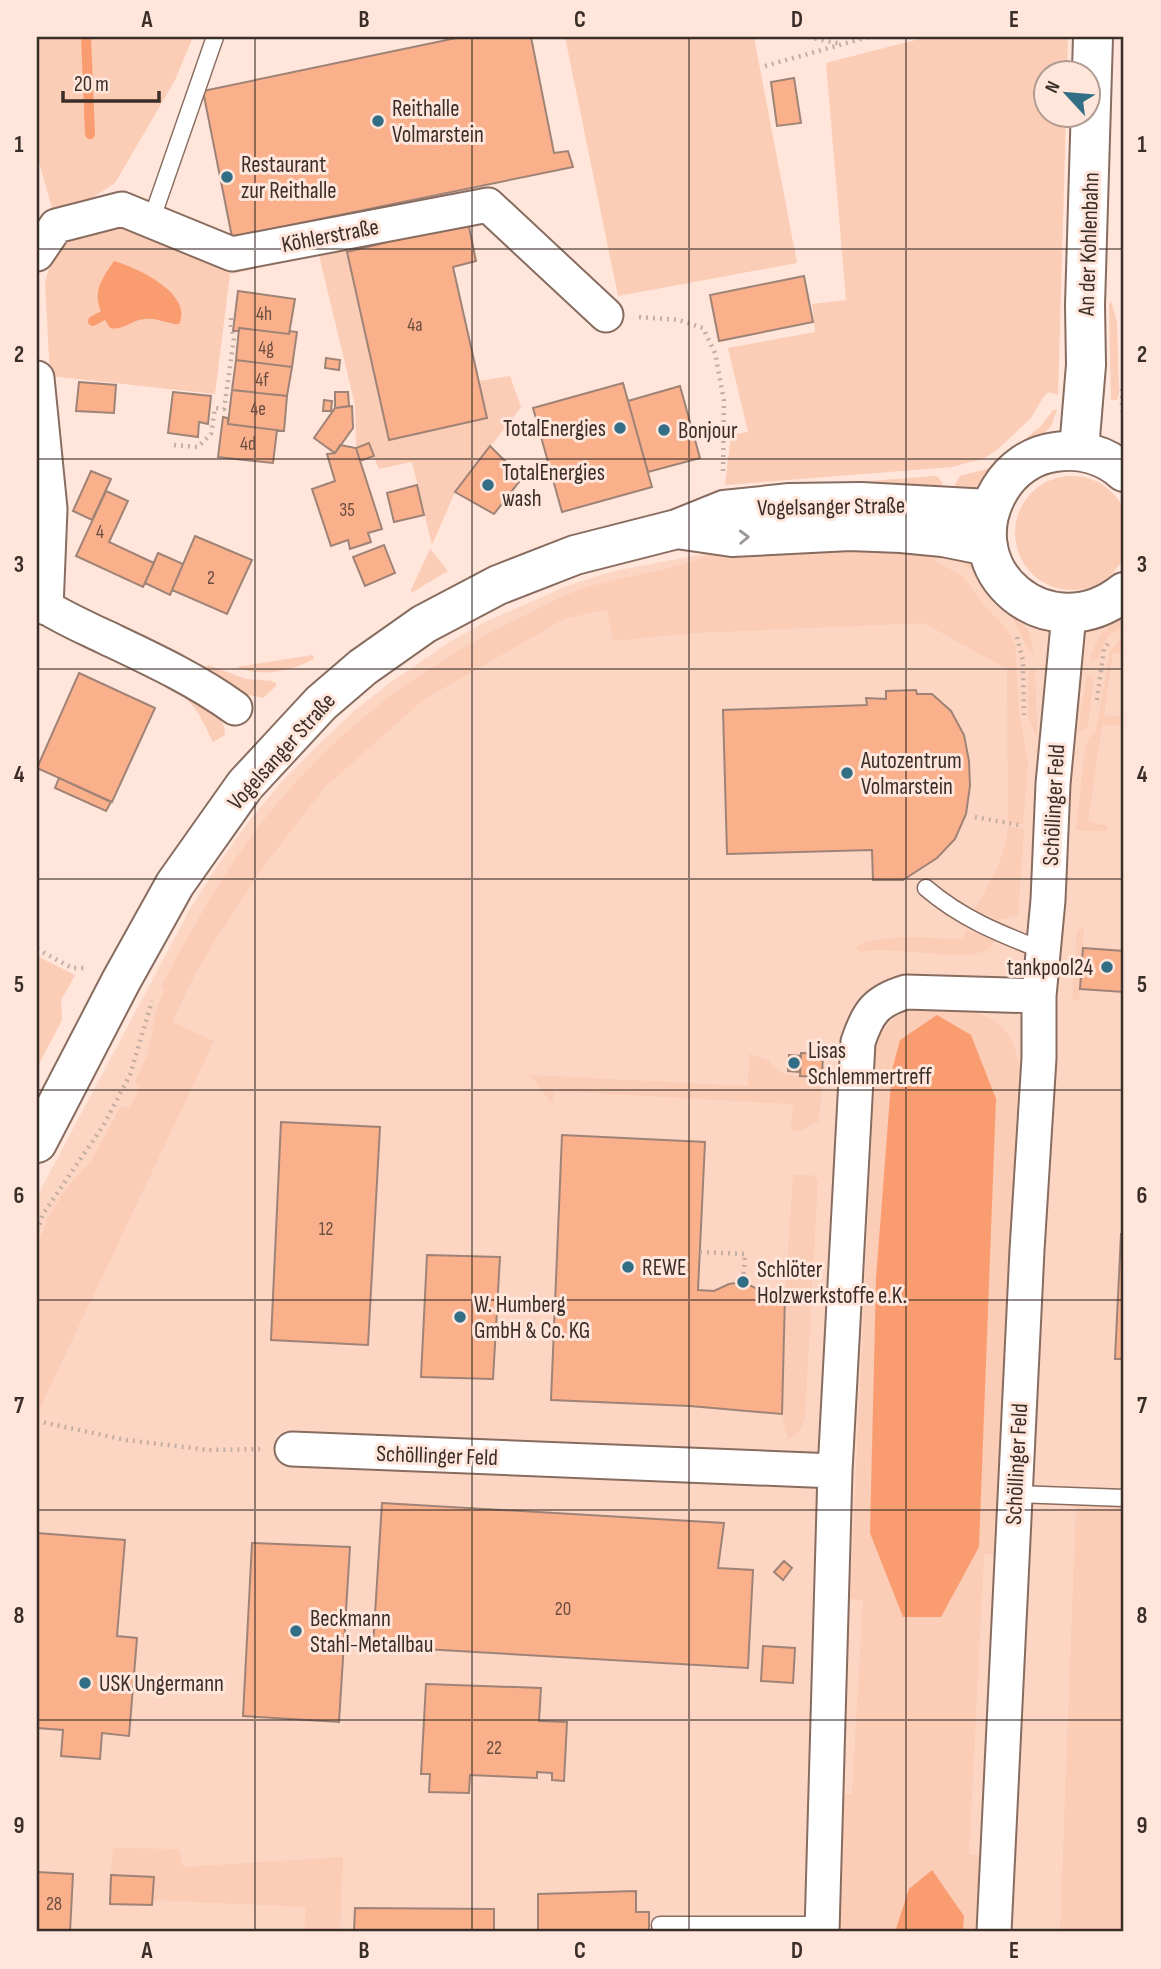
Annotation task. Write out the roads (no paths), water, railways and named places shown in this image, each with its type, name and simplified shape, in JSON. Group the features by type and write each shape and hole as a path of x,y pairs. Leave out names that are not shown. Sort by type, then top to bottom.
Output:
{"main road":[{"name":"An der Kohlenbahn","path":"1080,450 1086,365 1085,305 1093,37"},
{"path":"1124,472 1100,457 1080,450 1045,453 1030,460 1015,470 1003,483 989,509 988,546 995,567 1007,586 1025,601 1044,610 1069,614 1083,612 1106,605 1124,592"},
{"name":"Vogelsanger Straße","path":"37,1143 175,884 245,785 321,703 363,667 424,624 498,585 575,555 677,529 724,510 790,503 861,502 989,509"},
{"name":"Vogelsanger Straße","path":"677,529 732,537 850,531 901,533 943,537 988,546"}],"street":[{"name":"Köhlerstraße","path":"37,254 56,226 122,209 232,254 488,205 606,315"},
{"path":"37,378 50,509 41,605 184,676 234,708"},
{"name":"Schöllinger Feld","path":"994,1932 1039,1058 1039,996 1053,783 1069,614"},
{"path":"822,1929 835,1471 858,1041 865,1021 875,1007 889,997 906,992 1039,996"},
{"name":"Schöllinger Feld","path":"292,1449 835,1471"}],"lane":[{"path":"151,221 215,37"},
{"path":"926,888 950,909 992,931 1044,951"},
{"path":"1015,1494 1124,1498"},
{"path":"660,1926 822,1929"}],"waterway":[{"path":"86,37 90,134"},
{"path":"93,321 102,316"}],"place":[{"name":"Reithalle Volmarstein","path":"378,121"},
{"name":"Restaurant zur Reithalle","path":"227,177"},
{"name":"TotalEnergies","path":"620,428"},
{"name":"Bonjour","path":"664,430"},
{"name":"TotalEnergies wash","path":"488,485"},
{"name":"Autozentrum Volmarstein","path":"847,773"},
{"name":"tankpool24","path":"1107,967"},
{"name":"Lisas Schlemmertreff","path":"794,1063"},
{"name":"REWE","path":"628,1267"},
{"name":"Schlöter Holzwerkstoffe e.K.","path":"743,1282"},
{"name":"W. Humberg GmbH & Co. KG","path":"460,1317"},
{"name":"Beckmann Stahl-Metallbau","path":"296,1631"},
{"name":"USK Ungermann","path":"85,1683"}]}
